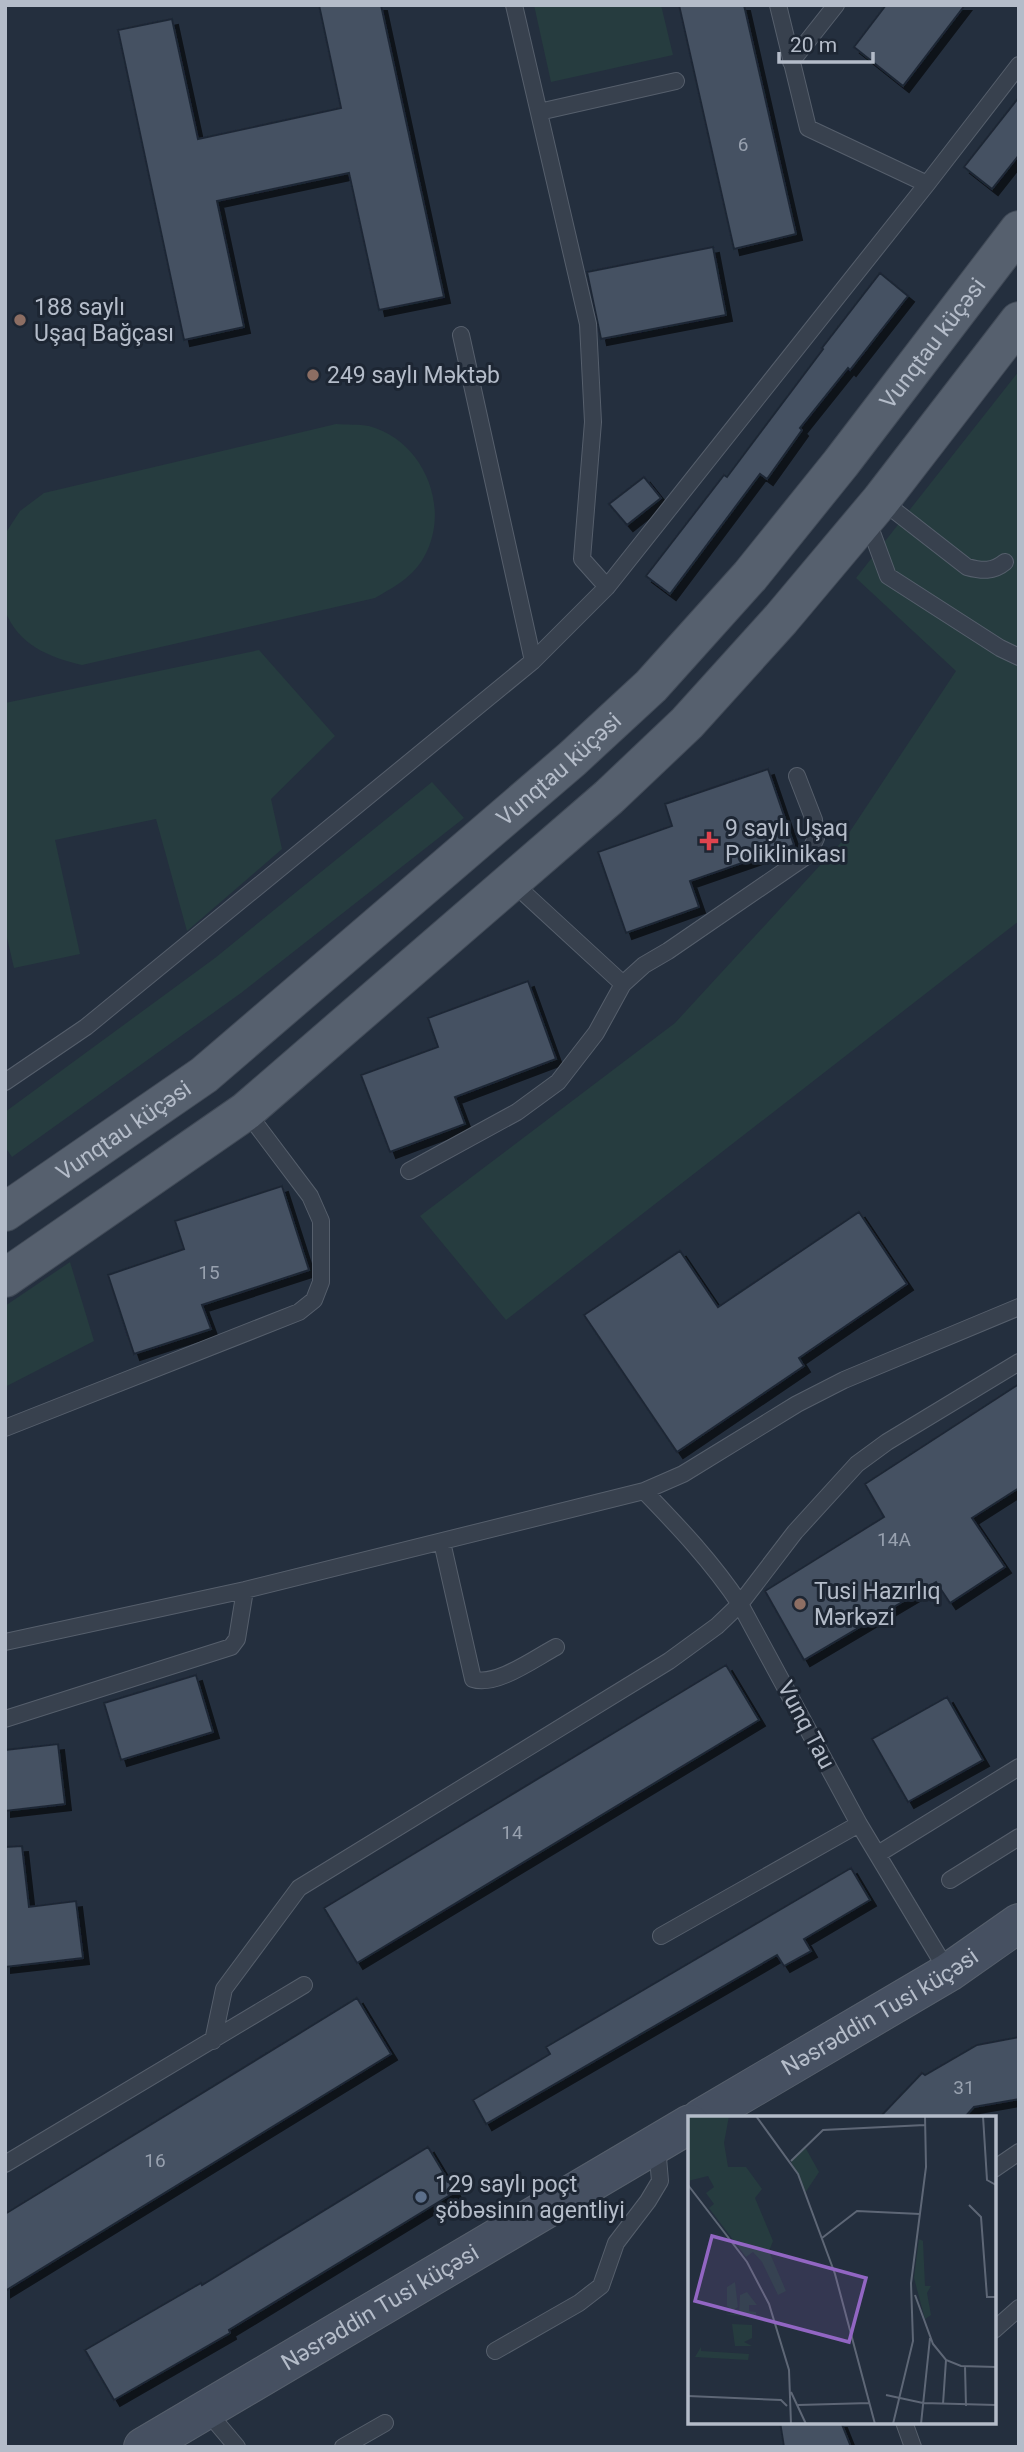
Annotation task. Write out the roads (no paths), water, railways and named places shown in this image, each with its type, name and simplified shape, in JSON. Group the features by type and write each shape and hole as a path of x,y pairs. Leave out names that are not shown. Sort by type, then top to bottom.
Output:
{"main road":[{"name":"Vunqtau küçəsi","path":"5,1212 205,1075 572,759 651,686 758,566 1019,230"},
{"path":"5,1278 246,1111 342,1031 609,797 687,723 781,619 874,509 1019,321"},
{"name":"Nəsrəddin Tusi küçəsi","path":"704,2116 949,1972 1019,1923"},
{"name":"Nəsrəddin Tusi küçəsi","path":"143,2447 688,2125"}],"lane":[{"path":"514,5 588,324 593,422 582,559 607,587"},
{"path":"778,5 808,128 927,184"},
{"path":"791,62 836,5"},
{"path":"5,1082 86,1027 533,661 607,587 1019,65"},
{"path":"539,112 676,80"},
{"path":"461,335 533,661"},
{"path":"874,509 968,567 984,571 999,568 1005,562"},
{"path":"874,509 888,576 1000,648 1019,657"},
{"path":"409,1171 517,1112 558,1082 596,1033 623,984 644,965 808,855 816,838 814,820 797,776"},
{"path":"511,881 623,984"},
{"path":"5,1428 299,1312 314,1300 321,1282 321,1221 310,1195 246,1111"},
{"path":"5,1642 245,1590 644,1491 683,1474 797,1404 844,1380 1019,1307"},
{"path":"213,2042 224,1989 299,1888 669,1661 717,1626 740,1604 795,1532 857,1464 887,1442 1019,1362"},
{"name":"Vunq Tau","path":"644,1491 723,1577 859,1824 949,1972"},
{"path":"442,1542 473,1679 481,1682 497,1679 556,1647"},
{"path":"5,1719 230,1647 237,1639 245,1590"},
{"path":"878,1854 1019,1767"},
{"path":"661,1936 859,1824"},
{"path":"950,1880 1019,1837"},
{"path":"5,2164 213,2042 304,1985"},
{"path":"495,2351 579,2304 601,2286 616,2243 660,2181 657,2143"},
{"path":"996,2168 1019,2152"},
{"path":"996,2328 1019,2308"},
{"path":"205,2409 237,2447"},
{"path":"343,2447 385,2423"},
{"path":"905,2424 914,2447"}],"place":[{"name":"188 saylı Uşaq Bağçası","path":"20,320"},
{"name":"249 saylı Məktəb","path":"313,375"},
{"name":"9 saylı Uşaq Poliklinikası","path":"709,841"},
{"name":"Tusi Hazırlıq Mərkəzi","path":"800,1604"},
{"name":"129 saylı poçt şöbəsinın agentliyi","path":"421,2197"}]}
